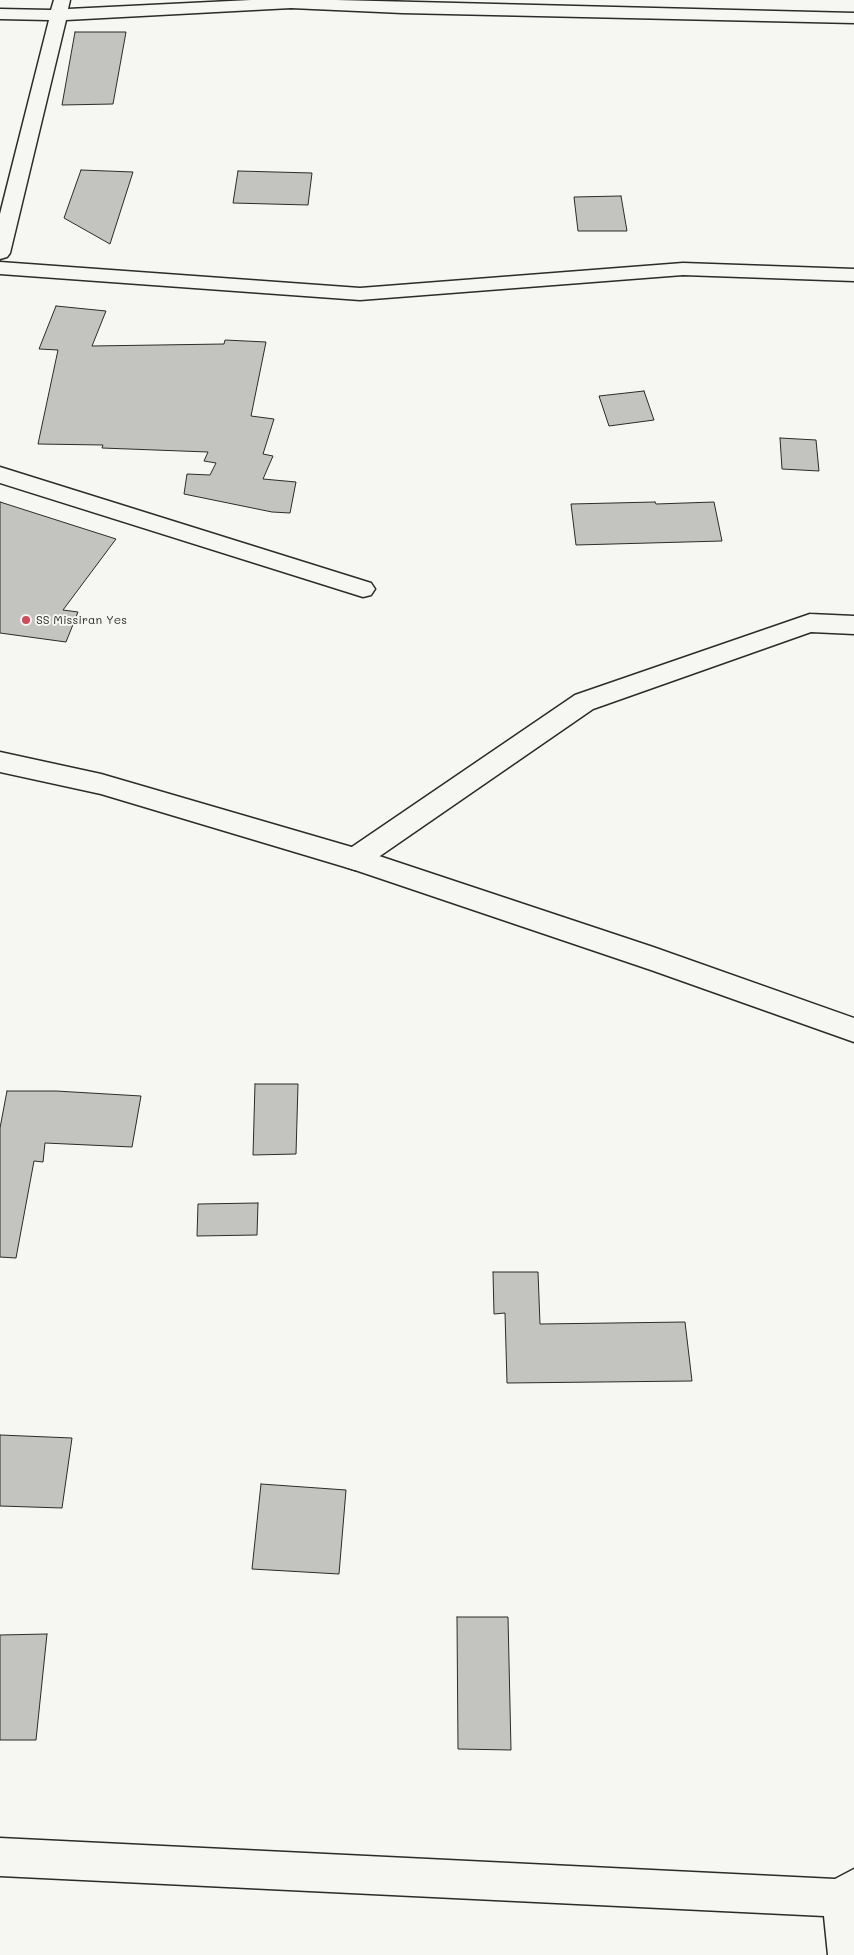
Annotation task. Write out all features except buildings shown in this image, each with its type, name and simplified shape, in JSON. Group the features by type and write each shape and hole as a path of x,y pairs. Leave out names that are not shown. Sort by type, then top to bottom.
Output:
{"street":[{"path":"0,14 60,8 291,3 402,4 854,16 849,0"},
{"path":"0,253 22,170 60,8"},
{"path":"0,268 360,294 683,270 854,275"},
{"path":"0,474 363,589"},
{"path":"355,859 584,702 810,623 854,624"},
{"path":"0,762 100,784 355,859 653,959 854,1030"},
{"path":"0,1857 848,1893 846,1955"}],"place":[{"name":"SS Missiran Yes","path":"26,620"}]}
